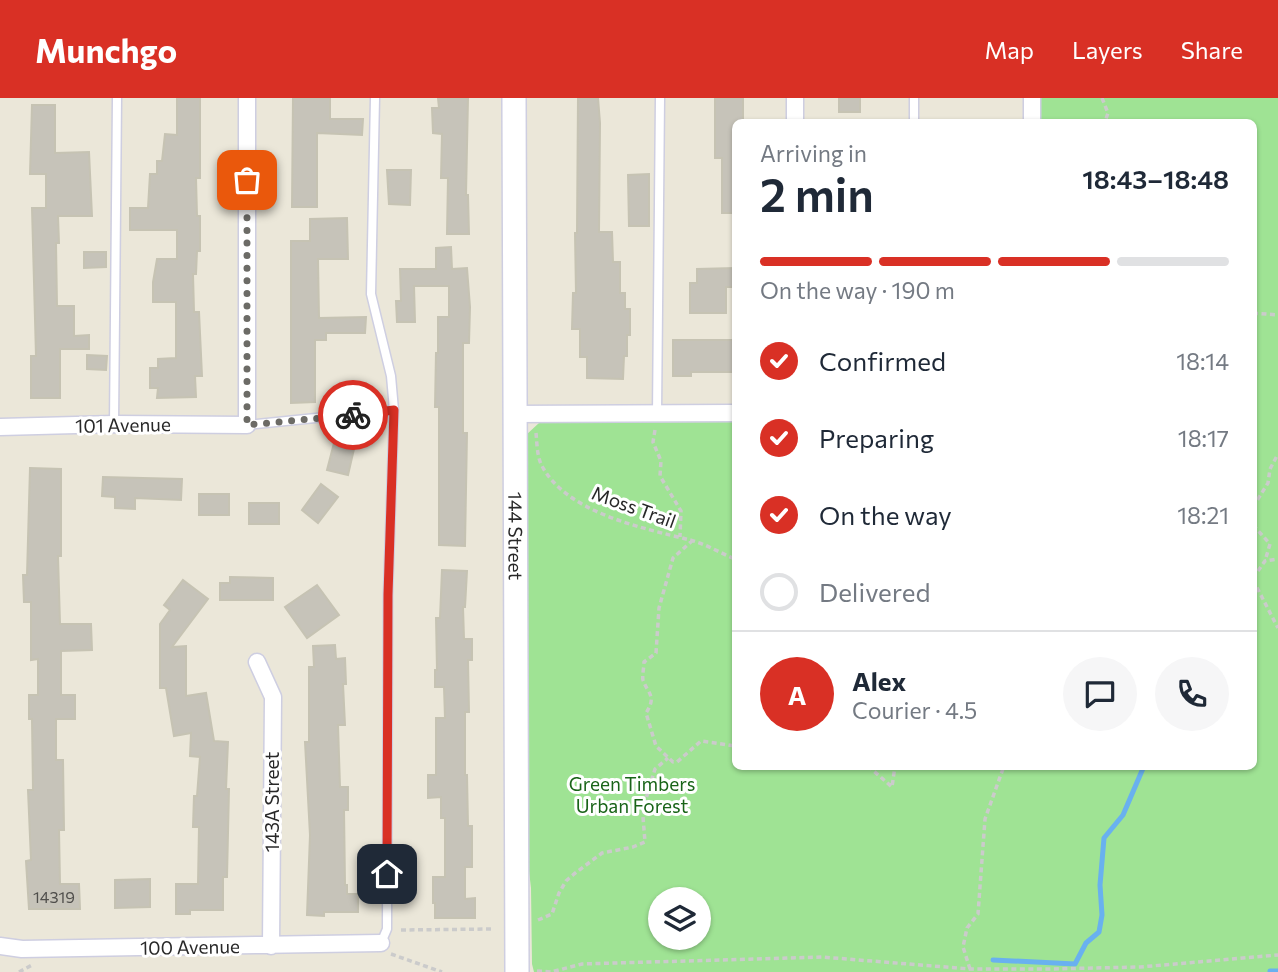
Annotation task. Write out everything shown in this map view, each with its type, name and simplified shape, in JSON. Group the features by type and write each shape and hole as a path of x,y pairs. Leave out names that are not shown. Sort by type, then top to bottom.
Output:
{"main road":[{"name":"144 Street","path":"514,98 513,414 525,971"}],"street":[{"path":"247,98 247,425"},
{"path":"795,98 795,119"},
{"path":"1032,98 1032,119"},
{"path":"513,414 732,413"},
{"name":"101 Avenue","path":"0,428 114,424 247,425"},
{"name":"143A Street","path":"257,662 273,698 271,946"},
{"name":"100 Avenue","path":"0,946 22,949 381,943"}],"lane":[{"path":"114,424 117,98"},
{"path":"376,98 371,294 391,376 394,410 388,595 387,929 381,943"},
{"path":"657,414 660,98"},
{"path":"914,98 914,119"},
{"path":"247,425 394,410"}],"path":[{"path":"1102,98 1108,113 1106,119"},
{"path":"1257,314 1278,315"},
{"path":"657,414 653,442 661,461 660,476 681,511 680,538"},
{"name":"Moss Trail","path":"535,422 540,461 548,477 565,493 608,515 651,531 693,540 732,558"},
{"path":"1257,501 1268,484 1270,469 1278,453"},
{"path":"1257,529 1270,544 1265,561 1257,573"},
{"name":"Moss Trail","path":"668,758 656,746 646,713 651,706 650,690 643,680 644,662 656,653 659,608 673,558 693,540"},
{"path":"1265,561 1278,559"},
{"path":"1258,590 1278,628"},
{"path":"538,920 552,914 566,881 602,853 634,847 645,842 642,817 655,769 668,758 677,762 701,741 732,746"},
{"path":"873,770 892,787 894,770"},
{"path":"970,969 963,947 967,928 978,914 985,819 1002,770"},
{"path":"401,930 493,929"},
{"path":"525,971 551,972 582,964 822,957 970,969 1104,970 1278,955"}],"green space":[{"name":"Green Timbers Urban Forest","path":"1030,98 1278,98 1278,972 534,972 531,888 525,837 526,435 539,423 732,422 732,770 1257,770 1257,119 1029,119"}],"building":[{"path":"177,98 200,98 200,178 196,178 200,251 197,251 196,274 193,274 194,312 199,312 202,376 195,376 196,397 157,398 158,388 150,388 150,368 158,368 158,359 176,358 176,302 153,302 153,282 157,259 177,259 177,230 130,230 130,208 148,208 150,174 157,174 157,161 162,161 165,134 177,135"},
{"path":"293,98 330,98 330,119 363,119 362,135 317,133 317,207 292,207"},
{"path":"438,98 468,98 466,195 469,234 447,234 448,178 441,178 442,134 433,133 432,108 439,108"},
{"path":"578,98 598,98 599,232 612,232 613,262 620,262 620,293 625,293 625,309 630,309 630,335 627,335 623,379 587,378 587,357 580,357 580,329 572,329 573,293 576,293"},
{"path":"715,98 743,98 743,119 732,119 732,213 722,213 722,158 715,158"},
{"path":"839,98 860,98 860,112 839,112"},
{"path":"32,105 55,105 55,153 89,152 92,216 58,216 57,306 74,306 74,336 89,335 89,349 60,349 60,398 31,398 31,356 36,356 32,208 46,208 46,174 30,174"},
{"path":"387,170 411,170 410,205 389,204"},
{"path":"649,174 649,226 629,226 628,175"},
{"path":"347,218 348,259 318,259 319,318 366,317 365,333 326,333 326,340 315,340 315,402 291,403 291,241 310,241 310,219"},
{"path":"451,247 452,269 467,268 470,307 469,343 463,343 463,433 467,433 465,546 439,545 439,407 435,407 436,353 438,317 449,317 449,286 414,286 415,322 397,322 396,301 401,301 400,269 436,269 436,248"},
{"path":"84,252 106,252 106,267 84,268"},
{"path":"732,268 732,287 726,287 726,313 690,313 690,283 697,283 697,269"},
{"path":"673,340 732,340 732,372 691,372 691,376 673,376"},
{"path":"87,355 107,356 106,370 87,369"},
{"path":"334,443 354,449 348,475 327,470"},
{"path":"30,468 61,469 61,556 58,556 60,624 91,624 92,650 61,651 61,695 75,695 75,719 56,719 56,760 63,760 64,830 59,830 60,884 79,884 80,909 29,909 26,861 31,860 28,790 33,790 29,695 38,695 38,659 31,660 31,602 24,602 23,575 27,575"},
{"path":"103,477 182,479 181,500 135,498 135,509 115,508 115,497 102,496"},
{"path":"321,484 338,497 318,523 302,510"},
{"path":"199,494 229,494 229,515 199,515"},
{"path":"249,503 279,503 279,524 249,524"},
{"path":"442,570 467,571 463,607 464,639 472,639 472,660 468,660 469,712 465,712 465,775 468,826 472,826 472,867 465,867 465,899 475,898 475,918 435,918 433,903 433,877 445,877 445,818 441,818 441,797 428,798 428,775 436,775 436,718 445,718 444,687 435,687 436,618 440,618"},
{"path":"230,577 273,578 273,600 220,600 220,583 230,583"},
{"path":"183,580 208,599 172,647 186,646 186,696 206,693 214,741 228,742 226,789 229,789 227,877 223,877 223,910 190,910 190,914 176,914 176,884 198,884 199,827 193,827 200,757 190,756 191,733 174,736 166,688 160,688 160,624 170,610 164,605"},
{"path":"317,585 339,615 307,638 285,607"},
{"path":"335,645 336,659 345,658 345,725 338,725 340,787 348,787 348,810 344,810 345,885 347,894 358,894 358,912 307,915 310,835 305,742 309,742 309,667 314,667 313,646"},
{"path":"150,879 150,907 115,908 115,880"}],"waterway":[{"path":"993,960 1075,964 1086,943 1099,932 1104,838 1123,815 1142,770"},
{"path":"1270,971 1278,971"}],"way so far":[{"path":"247,180 247,425 353,415"}],"route":[{"path":"353,415 394,410 388,595 387,874"}]}
